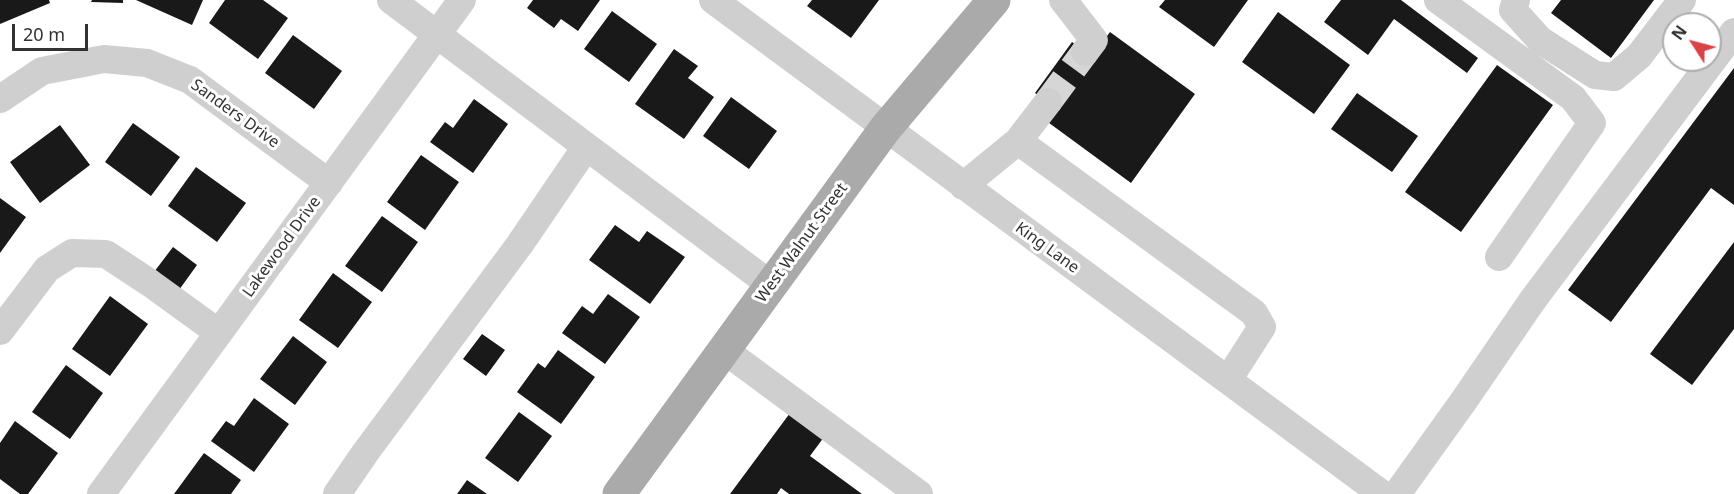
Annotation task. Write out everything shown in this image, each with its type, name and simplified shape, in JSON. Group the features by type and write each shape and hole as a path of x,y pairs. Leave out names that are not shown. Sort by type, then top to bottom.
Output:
{"main road":[{"name":"West Walnut Street","path":"619,494 885,129 994,0"}],"street":[{"path":"391,0 771,285"},
{"name":"Lakewood Drive","path":"100,494 462,0"},
{"name":"King Lane","path":"713,0 1382,494"},
{"path":"1063,0 1094,40 1085,52"},
{"path":"1438,0 1574,98 1592,123 1499,257"},
{"path":"1516,0 1513,10 1540,40 1595,75 1614,77 1639,56 1682,0"},
{"path":"1396,494 1532,301 1734,32"},
{"name":"Sanders Drive","path":"0,99 42,71 104,59 147,63 190,80 329,183"},
{"path":"963,186 1018,141 1048,102"},
{"path":"1018,141 1254,313 1262,327 1228,381"},
{"path":"337,494 371,444 520,244 586,147"},
{"path":"0,331 47,269 72,253 106,254 219,333"},
{"path":"724,350 919,494"}],"building":[{"path":"0,0 49,0 50,3 0,24"},
{"path":"92,0 123,0 123,3 91,2"},
{"path":"136,0 203,0 192,25"},
{"path":"225,0 263,0 288,18 258,59 209,23"},
{"path":"533,0 600,0 578,31 561,19 554,28 527,8"},
{"path":"812,0 879,0 851,38 807,6"},
{"path":"1165,0 1248,0 1214,47 1159,7"},
{"path":"1341,0 1401,0 1478,58 1467,73 1394,19 1368,55 1324,22"},
{"path":"1561,0 1654,0 1611,58 1551,13"},
{"path":"612,11 657,44 629,82 584,49"},
{"path":"1278,12 1350,65 1314,114 1242,62"},
{"path":"1110,32 1195,94 1131,183 1045,120 1055,107 1035,93 1072,42 1092,56"},
{"path":"293,35 342,71 314,109 265,73"},
{"path":"674,49 698,66 688,78 714,97 684,139 635,104"},
{"path":"1497,65 1553,105 1461,232 1405,192"},
{"path":"1734,68 1734,205 1711,188 1611,322 1568,290"},
{"path":"1357,93 1418,136 1392,172 1331,129"},
{"path":"731,97 777,131 749,169 703,136"},
{"path":"474,99 508,124 473,173 430,142 445,122 453,128"},
{"path":"133,123 180,157 151,196 105,162"},
{"path":"60,125 90,165 40,203 10,162"},
{"path":"421,155 459,182 425,230 387,202"},
{"path":"196,167 246,203 217,242 168,206"},
{"path":"0,198 26,217 0,253"},
{"path":"382,216 418,242 382,292 345,266"},
{"path":"615,225 639,242 647,231 685,257 650,304 589,260"},
{"path":"1734,242 1734,329 1692,385 1650,354"},
{"path":"173,247 197,265 179,290 154,272"},
{"path":"333,273 372,302 338,348 299,320"},
{"path":"608,294 640,317 605,364 562,333 582,306 593,314"},
{"path":"110,296 148,324 110,376 72,349"},
{"path":"482,334 505,350 486,376 463,359"},
{"path":"293,336 327,362 295,405 260,379"},
{"path":"558,350 595,377 561,424 517,392 538,363 545,368"},
{"path":"66,365 103,393 70,439 32,412"},
{"path":"254,398 289,424 254,472 211,441 226,421 234,426"},
{"path":"519,412 552,436 518,482 485,458"},
{"path":"790,413 824,437 810,456 862,494 789,494 781,488 777,494 730,494"},
{"path":"15,421 58,453 28,494 20,494 0,479 0,443"},
{"path":"204,453 241,480 231,494 174,494"},
{"path":"467,480 487,494 457,494"}],"tunnel":[{"path":"1048,102 1085,52"}]}
